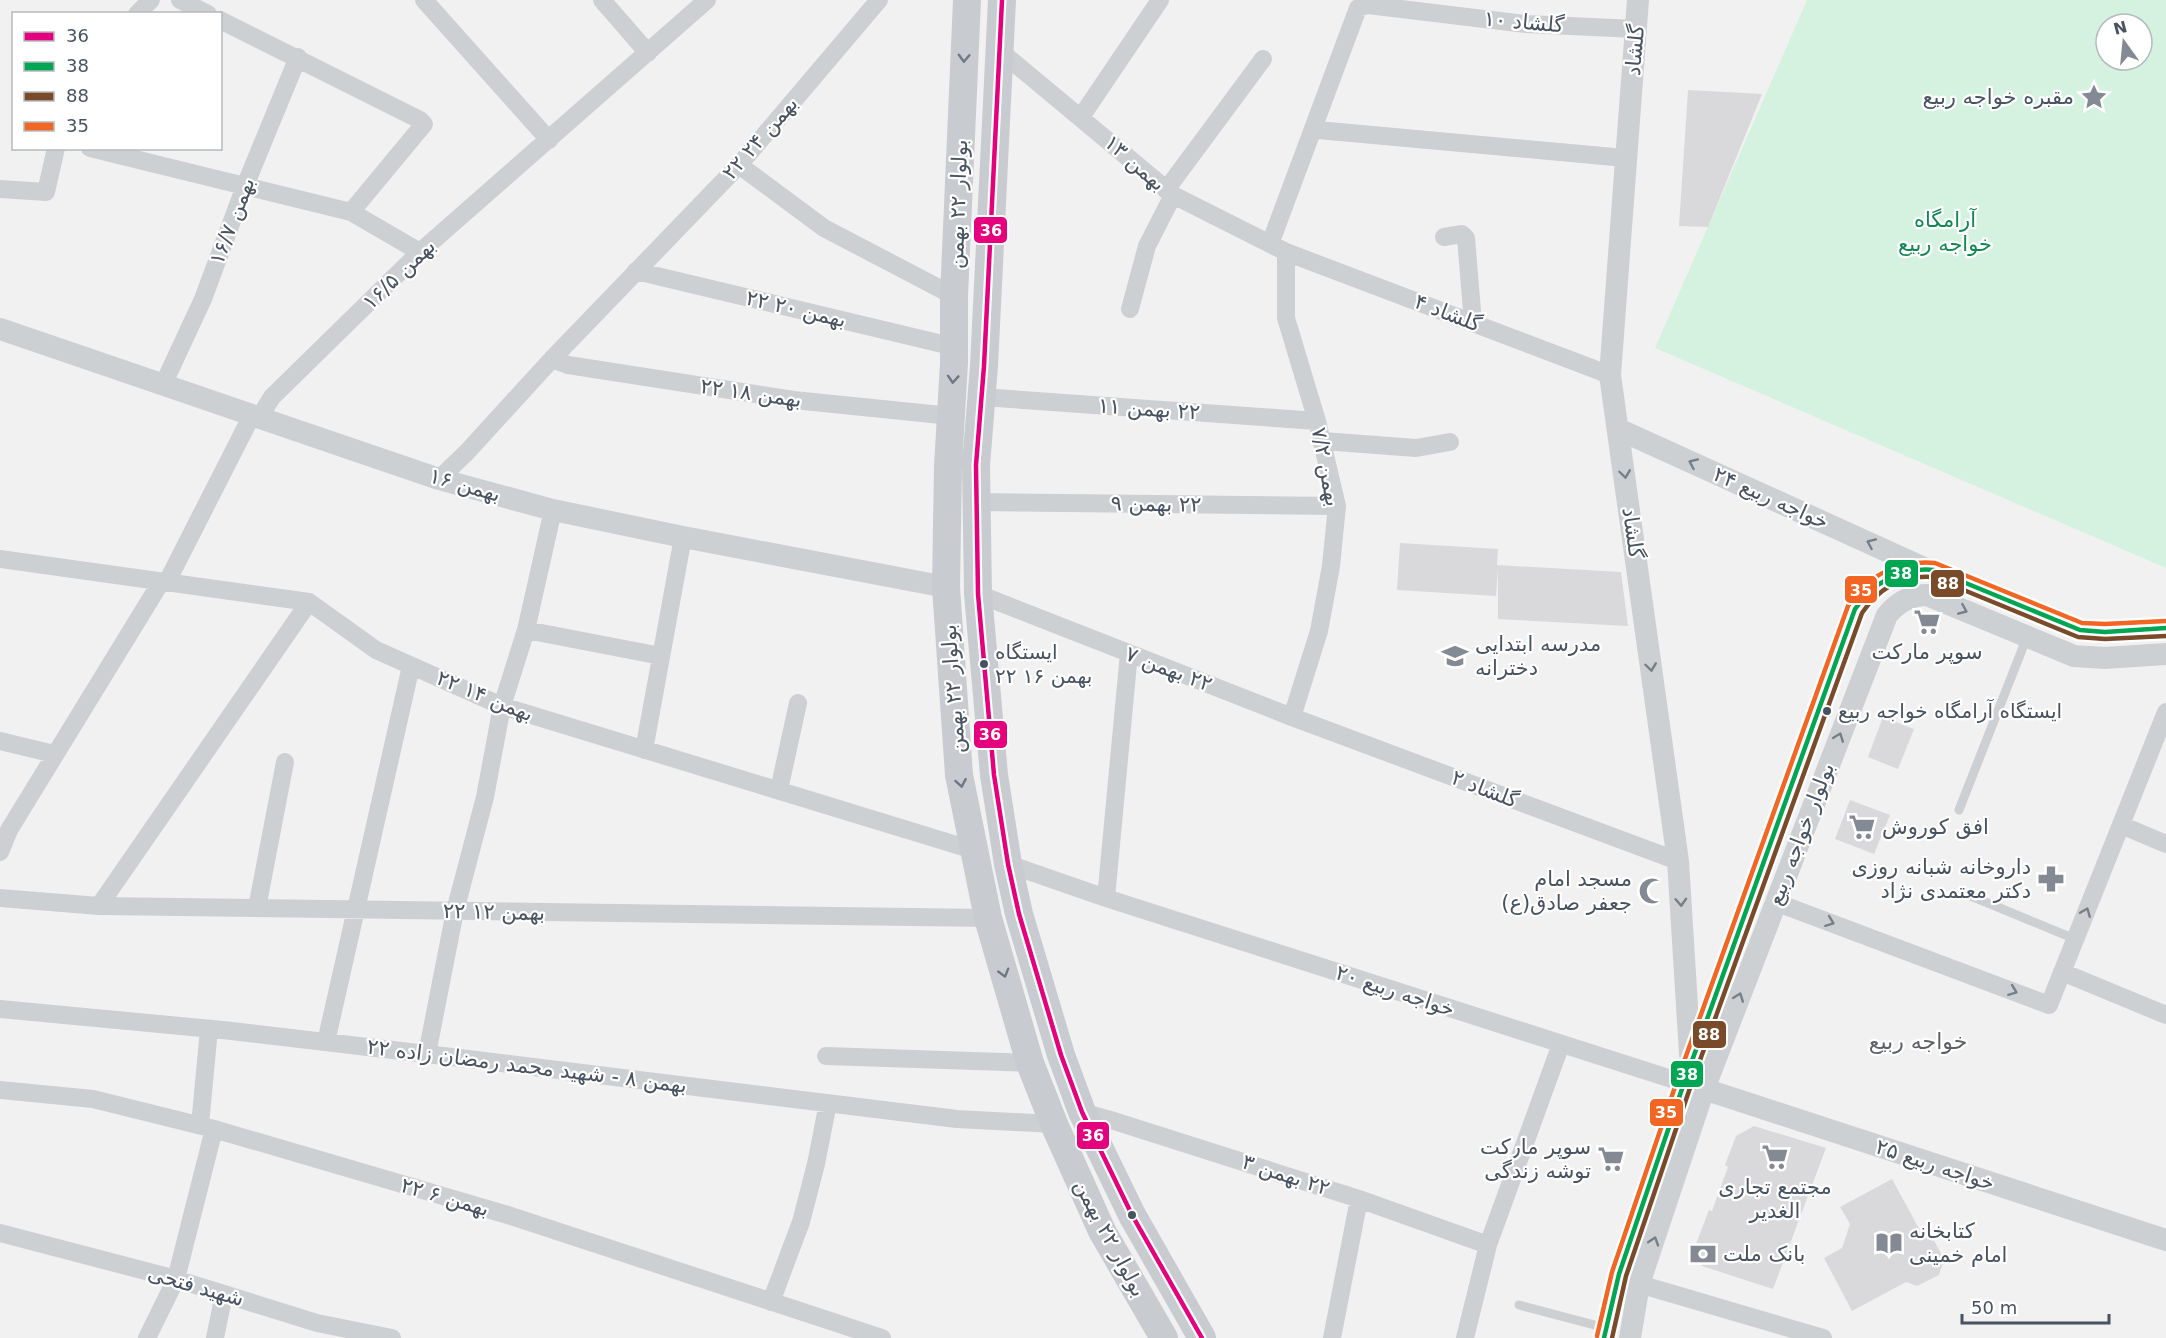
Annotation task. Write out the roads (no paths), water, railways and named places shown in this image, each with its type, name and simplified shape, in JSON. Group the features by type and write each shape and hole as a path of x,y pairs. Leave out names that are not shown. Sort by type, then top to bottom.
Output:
{"main road":[{"name":"بولوار ۲۲ بهمن","path":"967,0 954,296 955,347 948,466 946,586 959,775 988,918 1030,1063 1054,1124 1102,1231 1164,1338"},
{"name":"بولوار ۲۲ بهمن","path":"1002,0 982,397 976,465 978,594 994,775 1008,864 1019,914 1061,1055 1082,1113 1132,1215 1202,1338"}],"street":[{"path":"139,12 151,0"},
{"path":"180,0 204,12"},
{"path":"424,0 549,140"},
{"path":"602,0 648,53"},
{"name":"بهمن ۱۶/۵","path":"0,852 4,829 164,582 255,416 420,252 707,0"},
{"name":"۲۲ بهمن ۲۴","path":"439,479 739,165 879,0"},
{"path":"1082,117 1160,0"},
{"name":"گلشاد","path":"1638,0 1610,375 1678,861 1693,1079"},
{"name":"گلشاد ۱۰","path":"1315,126 1358,8 1368,5 1526,24 1636,29"},
{"path":"222,21 298,57 420,120 423,124 351,212"},
{"name":"بهمن ۱۳","path":"1000,51 1082,117 1170,193 1278,248"},
{"name":"بهمن ۱۶/۷","path":"163,384 203,299 245,186 298,57"},
{"path":"1130,309 1147,246 1170,193 1263,59"},
{"path":"1278,248 1315,126 1318,130 1625,158"},
{"path":"0,189 46,192 56,150"},
{"path":"98,150 351,212 420,252"},
{"path":"739,165 824,228 954,296"},
{"path":"1444,237 1462,234 1466,238 1473,323"},
{"name":"گلشاد ۴","path":"1278,248 1610,375"},
{"name":"بهمن ۷/۲","path":"1278,248 1286,318 1323,441 1337,506 1331,566 1319,630 1292,717"},
{"name":"۲۲ بهمن ۲۰","path":"636,271 955,347"},
{"name":"بهمن ۱۶","path":"0,329 439,479 553,510 683,537 946,586"},
{"name":"۲۲ بهمن ۱۸","path":"552,359 568,365 794,400 951,416"},
{"name":"٢٢ بهمن ١١","path":"982,397 1317,421"},
{"name":"خواجه ربیع ۲۴","path":"1618,429 1924,568"},
{"path":"1323,441 1416,448 1450,442"},
{"name":"٢٢ بهمن ۹","path":"976,502 1337,506"},
{"path":"427,1054 455,911 485,797 502,706 526,630 553,510"},
{"path":"644,750 683,537"},
{"name":"۲۲ بهمن ۱۴","path":"0,559 309,602 376,650 502,706 973,850"},
{"path":"1924,568 1934,570 2080,630 2105,632 2166,628"},
{"name":"بولوار خواجه ربیع","path":"1606,1333 1619,1274 1693,1079 1855,609 1862,598 1880,581 1902,571 1924,568"},
{"name":"٢٢ بهمن ٧","path":"978,594 1292,717"},
{"name":"بولوار خواجه ربیع","path":"1630,1338 1639,1284 1693,1079 1775,902 1883,622 1892,609 1906,600 1927,596 2074,656 2105,658 2166,654"},
{"path":"99,906 309,602"},
{"path":"526,630 661,656"},
{"path":"1106,898 1129,653"},
{"path":"326,1042 411,666"},
{"path":"779,790 798,703"},
{"path":"1775,902 2049,1005 2166,712"},
{"name":"گلشاد ۲","path":"1292,717 1678,861"},
{"path":"0,741 54,754"},
{"path":"257,908 285,762"},
{"path":"2121,825 2166,844"},
{"name":"خواجه ربیع ۲۰","path":"1008,864 1106,898 1562,1044 1693,1079"},
{"name":"۲۲ بهمن ۱۲","path":"0,898 99,906 988,918"},
{"path":"2062,972 2166,1015"},
{"name":"۲۲ بهمن ۸ - شهید محمد رمضان زاده","path":"0,1009 326,1042 957,1119 1054,1124"},
{"path":"147,1338 176,1279 207,1127 209,1029"},
{"path":"1465,1338 1488,1245 1562,1044"},
{"path":"826,1056 1030,1063"},
{"name":"خواجه ربیع ۲۵","path":"1693,1079 2166,1240"},
{"name":"۲۲ بهمن ۶","path":"0,1090 93,1099 207,1127 508,1215 882,1338"},
{"path":"771,1302 801,1222 816,1164 828,1102"},
{"name":"٢٢ بهمن ۳","path":"1082,1113 1114,1120 1359,1199 1488,1245"},
{"path":"1332,1338 1359,1199"},
{"name":"شهید فتحی","path":"0,1233 176,1279 224,1294 316,1330 392,1338"},
{"path":"1639,1284 1823,1338"},
{"path":"215,1338 224,1294"}],"lane":[{"path":"1959,810 2027,637"},
{"path":"1966,894 2075,939"},
{"path":"1519,1305 1606,1333"}],"place":[{"name":"مقبره خواجه ربیع","path":"2094,97"},
{"name":"سوپر مارکت","path":"1927,622"},
{"name":"مدرسه ابتدایی دخترانه","path":"1455,656"},
{"name":"ایستگاه ۲۲ بهمن ۱۶","path":"984,664"},
{"name":"ایستگاه آرامگاه خواجه ربیع","path":"1827,711"},
{"name":"افق کوروش","path":"1862,827"},
{"name":"داروخانه شبانه روزی دکتر معتمدی نژاد","path":"2051,879"},
{"name":"مسجد امام جعفر صادق(ع)","path":"1652,891"},
{"name":"مجتمع تجاری الغدیر","path":"1775,1157"},
{"name":"سوپر مارکت توشه زندگی","path":"1611,1159"},
{"name":"کتابخانه امام خمینی","path":"1889,1243"},
{"name":"بانک ملت","path":"1703,1254"}],"district":[{"name":"خواجه ربیع","path":"1918,1041"}],"park label":[{"name":"آرامگاه خواجه ربیع","path":"1945,232"}]}
